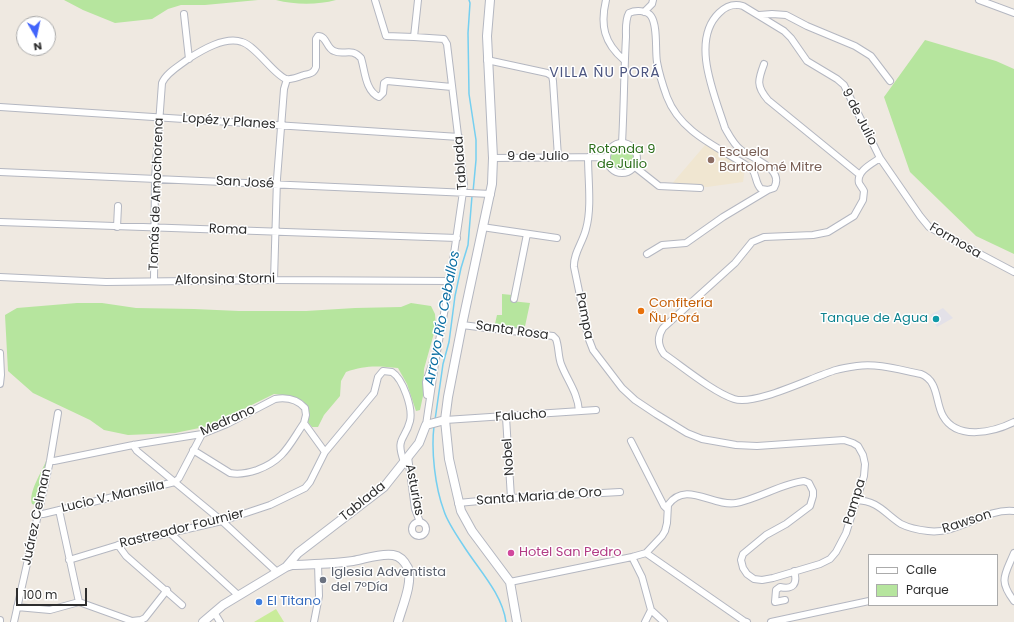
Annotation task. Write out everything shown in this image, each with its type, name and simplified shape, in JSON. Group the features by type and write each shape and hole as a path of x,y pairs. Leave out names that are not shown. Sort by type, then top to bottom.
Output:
{"main road":[{"path":"490,0 487,21 487,60 493,158 490,194 442,421 458,503 472,531 510,582 517,622"},
{"path":"428,424 442,421"},
{"name":"Tablada","path":"286,567 298,553 384,487 406,460 421,438 428,424"},
{"path":"203,622 238,595 286,567 354,561 384,555 393,555 400,558 405,563 409,575 398,622"}],"street":[{"path":"375,0 386,36 414,38 418,0"},
{"path":"606,0 604,22 606,39 617,54 624,60"},
{"path":"644,12 652,4 653,0"},
{"path":"979,0 1014,14"},
{"name":"9 de Julio","path":"768,190 774,188 776,184 777,179 775,174 766,165 741,150 728,133 708,74 705,52 709,26 713,19 723,9 730,5 738,4 759,15 788,34 807,61 837,79 844,85 880,158 862,171 860,175"},
{"path":"622,142 624,60 628,15 632,12 644,12 652,18 659,69 671,106 681,121 702,139 752,169 758,186 761,189 768,190"},
{"path":"184,14 189,59 220,43 227,41 241,41 282,76 287,79 294,79 315,71 316,39 320,36 334,51 352,52 358,54 361,58 370,88 373,93 379,97 383,93 384,83 387,81 452,87"},
{"path":"759,15 786,15 807,26 855,46 870,56 890,80"},
{"name":"Tablada","path":"414,38 446,40 465,192 428,404 428,424"},
{"name":"Tomás de Amochorena","path":"154,281 154,178 162,84 164,77 189,59"},
{"path":"487,60 547,73 552,76 558,157"},
{"path":"764,64 758,83 762,93 768,100 860,175 859,182 864,191 863,200 854,216 828,232 812,235 764,237 752,242 735,263 663,328 659,334 660,348 664,354 706,383 735,399 750,400 837,370 869,365 914,372 928,377 935,390 943,416 957,429 973,433 992,431 1014,422"},
{"path":"274,280 277,184 284,89 287,79"},
{"name":"Lopéz y Planes","path":"0,107 459,137"},
{"path":"622,142 631,145 637,153 638,158 635,168 627,173 618,173 610,167 607,157 613,146 622,142"},
{"name":"Pampa","path":"588,157 588,218 586,229 574,259 574,267 590,344 622,388 635,400 656,414 687,433 702,439 736,446 844,440 858,446 863,455 865,464 864,476 846,533 836,552 830,559 820,564 773,578 762,580 754,579 747,574 743,568 741,560 743,554 766,535 786,524 810,506 812,503 813,491 809,483 804,481 799,482 757,497 730,504 695,495 681,495 670,501 667,509"},
{"name":"9 de Julio","path":"493,158 607,157"},
{"name":"Formosa","path":"880,158 929,227 1014,272"},
{"path":"635,168 659,186 700,188"},
{"name":"San José","path":"0,172 490,194"},
{"path":"647,254 662,245 686,243 723,217 768,190"},
{"path":"117,227 118,206"},
{"name":"Roma","path":"0,222 457,238"},
{"path":"482,227 557,238"},
{"path":"514,299 527,234"},
{"name":"Alfonsina Storni","path":"0,277 106,282 274,280 450,281"},
{"name":"Santa Rosa","path":"462,324 553,336 556,339 559,357 576,394 579,411"},
{"path":"0,353 0,384"},
{"name":"Rastreador Fournier","path":"69,560 118,545 222,520 270,505 305,488 310,482 325,452 374,393 379,374 387,371 392,372 400,380 411,413 408,426 400,442 400,452 406,460"},
{"name":"Medrano","path":"50,461 54,462 133,445 202,434 227,424 275,399 280,398 295,400 302,404 306,411 304,422 325,452"},
{"name":"Falucho","path":"442,421 596,410"},
{"name":"Juárez Celman","path":"14,622 50,461 58,412"},
{"name":"Nobel","path":"506,417 511,498"},
{"path":"194,450 230,472 246,474 267,466 280,457 304,422"},
{"name":"Lucio V. Mansilla","path":"38,514 175,482 179,478 202,434"},
{"path":"510,582 646,553 662,536 667,523 667,509 664,506 631,441"},
{"path":"133,445 137,451 222,520 277,572"},
{"name":"Asturias","path":"406,460 414,509 420,522"},
{"name":"Santa Maria de Oro","path":"458,503 511,498 620,492"},
{"name":"Rawson","path":"856,500 872,502 903,525 928,531 951,529 1000,511 1014,511"},
{"path":"59,510 79,602"},
{"path":"170,533 238,595"},
{"path":"118,545 126,556 182,604"},
{"path":"646,553 747,622"},
{"path":"1014,553 1003,582 1014,601"},
{"path":"632,557 642,577 651,610 664,622"},
{"path":"314,622 319,596 318,564"},
{"path":"785,600 775,602 776,590 780,587 787,589 792,587 795,582 794,571"},
{"path":"17,607 50,610 79,602 132,621 137,621 145,618 167,590"},
{"path":"771,622 868,601"},
{"path":"645,622 651,610"},
{"path":"214,612 220,622"},
{"path":"805,614 807,622"}],"shaded area":[{"name":"Escuela Bartolomé Mitre","path":"706,144 745,169 743,182 707,187 670,186"},
{"path":"943,308 953,318 937,327 930,315"}],"green space":[{"path":"64,0 258,0 205,5 181,5 168,9 152,19 115,23 83,10"},
{"path":"276,0 336,0 306,4"},
{"path":"925,40 996,61 1014,69 1014,254 976,236 910,172 884,97"},
{"name":"Rotonda 9 de Julio","path":"622,143 633,147 637,158 633,169 622,173 611,169 607,158 611,147"},
{"path":"502,294 512,295 511,301 530,303 524,331 494,328 497,315 502,315"},
{"path":"77,303 102,303 136,308 306,311 401,307 411,303 431,306 435,314 436,326 424,369 423,396 420,410 416,411 407,384 398,368 366,367 346,372 341,381 340,396 324,415 318,427 312,427 307,421 308,409 303,401 290,396 274,394 209,426 175,433 128,435 104,430 90,420 33,393 8,371 5,315 17,308"},
{"path":"46,461 49,461 39,506 32,504 31,499 36,482"},
{"path":"276,609 284,622 254,622"}],"waterway":[{"name":"Arroyo Río Ceballos","path":"469,0 469,94 476,140 473,192"},
{"name":"Arroyo Río Ceballos","path":"435,420 443,364 449,342 455,296 468,245 472,196"},
{"name":"Arroyo Río Ceballos","path":"434,426 434,469 438,491 445,515 469,554 495,591 504,611 506,622"}],"place":[{"name":"Escuela Bartolomé Mitre","path":"711,160"},
{"name":"Confitería Ñu Porá","path":"641,311"},
{"name":"Tanque de Agua","path":"936,319"},
{"name":"Hotel San Pedro","path":"511,553"},
{"name":"Iglesia Adventista del 7°Día","path":"323,580"},
{"name":"El Titano","path":"259,602"}],"district":[{"name":"VILLA ÑU PORÁ","path":"605,73"}]}
